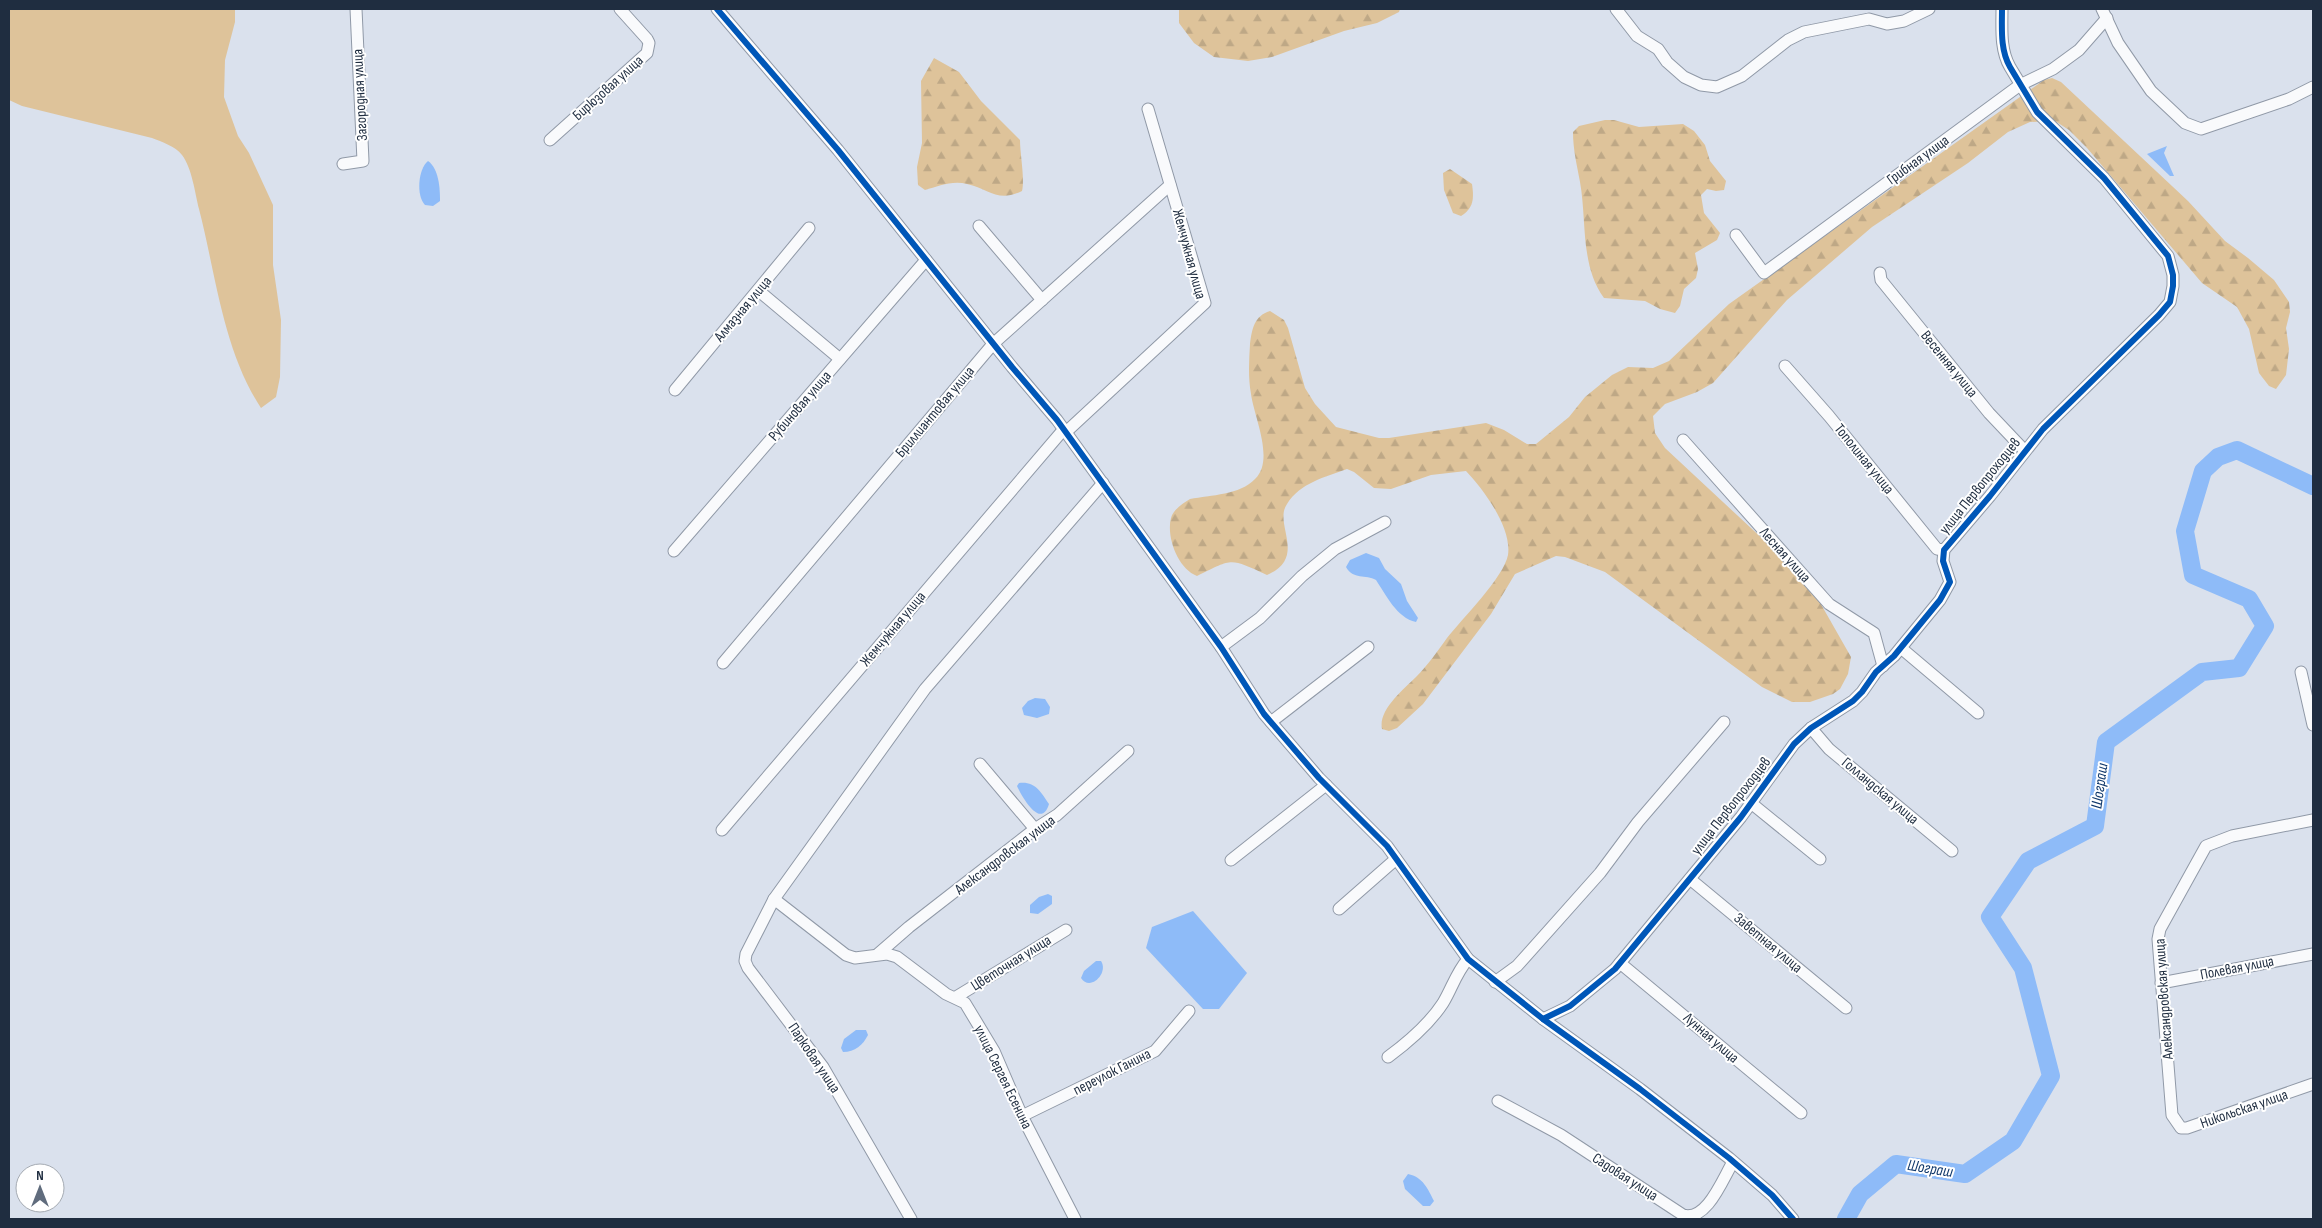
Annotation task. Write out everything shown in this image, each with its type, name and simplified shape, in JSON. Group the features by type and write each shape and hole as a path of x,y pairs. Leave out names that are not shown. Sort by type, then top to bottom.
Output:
{"street":[{"name":"Загородная улица","path":"343,164 363,161 356,9"},
{"name":"Бирюзовая улица","path":"550,140 647,53 649,43 620,9"},
{"path":"717,9 838,150 1065,431 1220,647 1271,722 1326,785 1387,846 1468,959 1543,1019 1640,1089 1732,1162 1772,1195 1793,1219"},
{"path":"1616,9 1625,18 1637,36 1658,49 1666,62 1684,77 1701,85 1717,87 1742,76 1788,40 1804,32 1869,19 1888,24 1904,21 1929,9"},
{"name":"улица Первопроходцев","path":"1543,1019 1570,1006 1587,994 1620,963 1751,803 1794,744 1811,728 1853,701 1901,648 1940,600 1950,582 1943,561 1944,550 2043,429 2170,302 2173,275 2168,256 2104,178 2037,112 2020,85 2006,60 2002,43 2002,9"},
{"path":"2104,14 2118,43 2151,91 2185,123 2201,129 2289,100 2313,87"},
{"name":"Грибная улица","path":"1736,235 1764,273 2020,85 2053,70 2079,50 2104,14"},
{"name":"Жемчужная улица","path":"722,830 1065,431 1205,303 1148,109"},
{"name":"Бриллиантовая улица","path":"723,663 993,344 1170,185"},
{"path":"979,226 1042,300"},
{"name":"Алмазная улица","path":"674,390 810,228"},
{"name":"Рубиновая улица","path":"674,551 926,260"},
{"name":"Весенняя улица","path":"1880,273 1881,280 1917,325 1989,413 2025,451"},
{"path":"759,291 840,359"},
{"name":"Тополиная улица","path":"1784,366 1829,416 1937,549 1944,550"},
{"name":"Лесная улица","path":"1683,440 1829,604 1874,633 1883,666"},
{"path":"774,899 925,689 1103,483"},
{"path":"1220,647 1260,618 1302,576 1335,549 1385,522"},
{"path":"1271,722 1368,647"},
{"path":"1901,648 1978,713"},
{"path":"2302,672 2313,725"},
{"path":"1495,982 1517,966 1600,873 1638,822 1724,722"},
{"name":"Голландская улица","path":"1811,728 1829,749 1952,851"},
{"name":"Александровская улица","path":"878,954 909,927 1036,828 1057,815 1128,751"},
{"path":"980,764 1036,828"},
{"path":"1232,860 1326,785"},
{"path":"1751,803 1820,858"},
{"name":"Александровская улица","path":"2176,1124 2172,1115 2161,983 2158,939 2160,929 2206,846 2232,836 2313,820"},
{"path":"1339,909 1396,859"},
{"name":"Заветная улица","path":"1690,879 1846,1008"},
{"name":"улица Сергея Есенина","path":"774,899 846,955 855,958 878,954 896,957 946,994 956,997 965,1003 994,1051 1022,1116 1075,1219"},
{"name":"Парковая улица","path":"774,899 746,954 745,961 823,1066 911,1219"},
{"name":"Цветочная улица","path":"956,997 1066,930"},
{"name":"Полевая улица","path":"2161,983 2313,954"},
{"path":"1388,1057 1402,1047 1442,1004 1456,975 1468,959"},
{"name":"Лунная улица","path":"1620,963 1801,1113"},
{"name":"переулок Ганина","path":"1022,1116 1155,1051 1190,1011"},
{"name":"Никольская улица","path":"2176,1124 2180,1128 2187,1128 2313,1084"},
{"name":"Садовая улица","path":"1498,1101 1561,1134 1683,1215 1689,1217 1701,1212 1712,1199 1732,1162"}],"green space":[{"path":"9,9 235,9 235,22 225,60 224,97 238,136 249,153 273,205 273,265 281,320 280,377 276,397 261,408 248,386 229,337 193,181 182,155 176,149 152,138 22,106 9,100"},
{"path":"1179,9 1400,9 1399,12 1377,23 1344,31 1272,57 1248,61 1214,57 1194,43 1179,23"},
{"path":"934,58 959,72 981,101 1020,140 1022,191 1006,196 962,183 946,184 925,190 918,185 917,167 922,143 921,81"},
{"path":"2052,78 2061,82 2188,201 2225,241 2274,280 2289,302 2290,312 2286,328 2289,349 2286,375 2276,389 2269,386 2259,373 2249,329 2237,307 2202,283 2087,148 2069,130 2055,121 2030,122 2008,132 1968,163 1872,227 1787,300 1713,383 1697,392 1665,404 1653,416 1655,433 1665,448 1796,570 1814,592 1851,657 1848,674 1840,689 1833,694 1810,702 1792,702 1762,687 1605,572 1565,557 1556,556 1515,574 1491,614 1423,704 1397,728 1389,731 1382,729 1384,715 1398,694 1425,668 1447,638 1482,598 1499,575 1508,555 1506,533 1495,509 1466,471 1431,475 1391,489 1374,488 1354,472 1347,469 1306,486 1292,497 1287,504 1284,512 1284,521 1288,550 1279,568 1267,575 1245,565 1232,562 1225,563 1197,576 1184,567 1179,560 1170,534 1171,518 1176,510 1190,499 1225,493 1241,488 1255,479 1261,471 1263,461 1262,438 1251,394 1249,363 1253,328 1260,316 1265,313 1270,311 1284,320 1305,388 1315,404 1336,427 1379,438 1389,438 1486,423 1504,430 1527,444 1536,444 1569,417 1585,397 1612,375 1628,367 1653,368 1669,361 1729,304 2044,80"},
{"path":"1605,120 1614,120 1639,127 1683,124 1694,131 1705,145 1710,161 1726,181 1724,190 1707,189 1701,195 1704,213 1720,233 1717,240 1695,253 1698,269 1696,278 1684,289 1680,306 1675,313 1660,309 1645,301 1604,298 1596,285 1588,257 1573,132 1579,126"},
{"path":"1450,169 1472,184 1471,206 1461,216 1453,213 1444,190 1443,173"}],"water":[{"path":"2167,146 2164,153 2174,176 2170,176 2147,154"},
{"path":"428,161 435,169 439,185 440,201 433,206 425,205 419,189 420,176"},
{"path":"1366,553 1379,558 1385,569 1401,584 1407,601 1418,618 1416,622 1409,620 1398,611 1376,580 1352,574 1346,567 1350,560"},
{"path":"1035,698 1045,699 1050,707 1049,714 1037,718 1024,715 1022,708 1028,701"},
{"path":"1019,783 1029,784 1040,792 1049,804 1045,811 1041,814 1036,813 1032,809 1017,786"},
{"path":"1048,894 1052,896 1052,904 1038,914 1030,913 1030,905 1039,897"},
{"path":"1193,911 1247,973 1219,1009 1203,1009 1146,948 1152,927"},
{"path":"1096,961 1101,961 1103,966 1101,975 1093,982 1085,982 1081,978 1084,971"},
{"path":"856,1030 866,1030 868,1035 858,1047 851,1051 843,1052 841,1048 844,1039"},
{"path":"1408,1174 1418,1178 1427,1188 1434,1201 1430,1206 1423,1206 1405,1189 1403,1181"}],"waterway":[{"name":"Шограш","path":"1846,1219 1860,1194 1896,1164 1965,1174 2013,1141 2051,1076 2023,968 1990,917 2028,861 2095,826 2106,742 2202,672 2239,668 2265,626 2249,599 2193,575 2185,531 2203,471 2218,457 2237,450 2313,486"}],"cycle path":[{"path":"717,9 838,150 1012,367 1057,420 1221,647 1264,714 1319,778 1387,846 1468,959 1543,1019 1640,1089 1729,1158 1772,1195 1793,1219"},
{"path":"1543,1019 1570,1006 1615,969 1741,817 1794,744 1811,728 1853,701 1876,672 1894,656 1940,600 1950,582 1943,561 1944,550 2043,429 2170,302 2173,275 2168,256 2104,178 2037,112 2010,67 2003,46 2002,9"}]}
